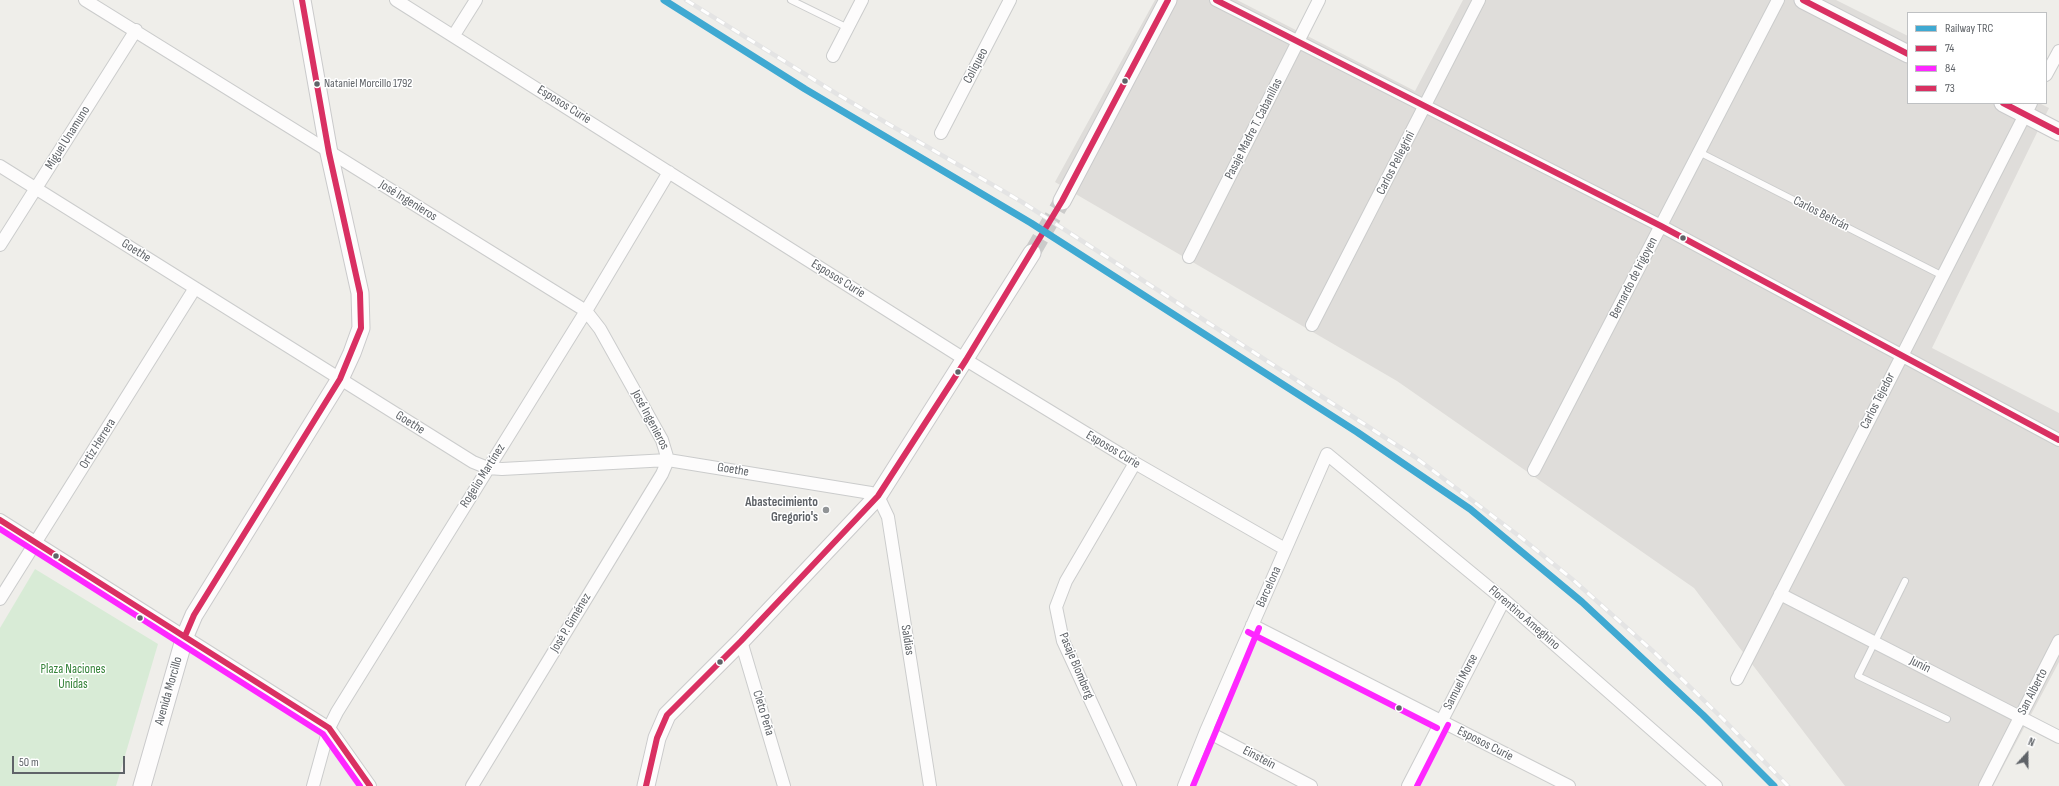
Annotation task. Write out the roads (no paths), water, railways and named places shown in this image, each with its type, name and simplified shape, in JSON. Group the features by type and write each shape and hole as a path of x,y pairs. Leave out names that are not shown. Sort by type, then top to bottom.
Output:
{"main road":[{"name":"Avenida Morcillo","path":"142,786 185,636 194,615 340,378 361,328 360,293 329,153 302,0"},
{"path":"1062,201 1168,0"},
{"path":"1803,0 1907,53"},
{"path":"2007,104 2028,109 2059,132"},
{"path":"646,786 659,732 667,715 741,641 878,496 966,360 1032,253"}],"street":[{"name":"José Ingenieros","path":"85,0 136,30 329,153 586,311 597,325 662,440 668,460"},
{"name":"Esposos Curie","path":"396,0 454,35 966,360 1135,463 1285,549"},
{"path":"454,35 476,0"},
{"path":"834,56 862,0"},
{"name":"Coliqueo","path":"941,133 1010,0"},
{"path":"1216,0 1661,226 1901,357 2059,440"},
{"name":"Pasaje Madre T. Cabanillas","path":"1189,257 1319,0"},
{"name":"Carlos Pellegrini","path":"1312,325 1479,0"},
{"name":"Bernardo de Irigoyen","path":"1534,470 1778,0"},
{"name":"Miguel Unamuno","path":"0,245 136,30"},
{"path":"2047,73 2059,51"},
{"name":"Carlos Tejedor","path":"1737,679 2028,109"},
{"name":"Goethe","path":"0,166 473,462 488,468 502,469 668,460 871,493 878,496"},
{"name":"Rogelio Martínez","path":"313,786 329,728 337,712 586,311 669,172"},
{"name":"Ortiz Herrera","path":"0,599 195,288"},
{"name":"Barcelona","path":"1184,786 1206,731 1327,454"},
{"name":"Florentino Ameghino","path":"1327,454 1504,600 1716,786"},
{"name":"José P. Giménez","path":"472,786 658,480 668,460"},
{"name":"Pasaje Blomberg","path":"1130,786 1062,641 1056,607 1066,581 1135,463"},
{"name":"Saldias","path":"878,496 888,517 930,786"},
{"path":"0,520 329,728 370,786"},
{"name":"Junín","path":"1780,594 2059,737"},
{"name":"Samuel Morse","path":"1408,786 1504,600"},
{"name":"Esposos Curie","path":"1252,625 1569,786"},
{"name":"Cleto Peña","path":"741,641 784,786"},
{"name":"San Alberto","path":"1985,786 2059,641"},
{"name":"Einstein","path":"1206,731 1311,786"}],"lane":[{"path":"791,0 848,28"},
{"name":"Carlos Beltrán","path":"1699,152 1943,276"},
{"path":"1905,581 1858,676 1947,719"}],"tunnel":[{"path":"1032,253 1062,201"}],"railway":[{"path":"686,0 837,94 1022,202 1415,457 1519,536 1572,579 1655,653 1722,718 1788,786"}],"rail line":[{"name":"TRC","path":"664,0 805,89 1031,223 1357,432 1470,509 1582,602 1703,715 1774,786"}],"place":[{"name":"Nataniel Morcillo 1792","path":"317,84"},
{"name":"Abastecimiento Gregorio's","path":"826,510"}],"park label":[{"name":"Plaza Naciones Unidas","path":"73,678"}]}
